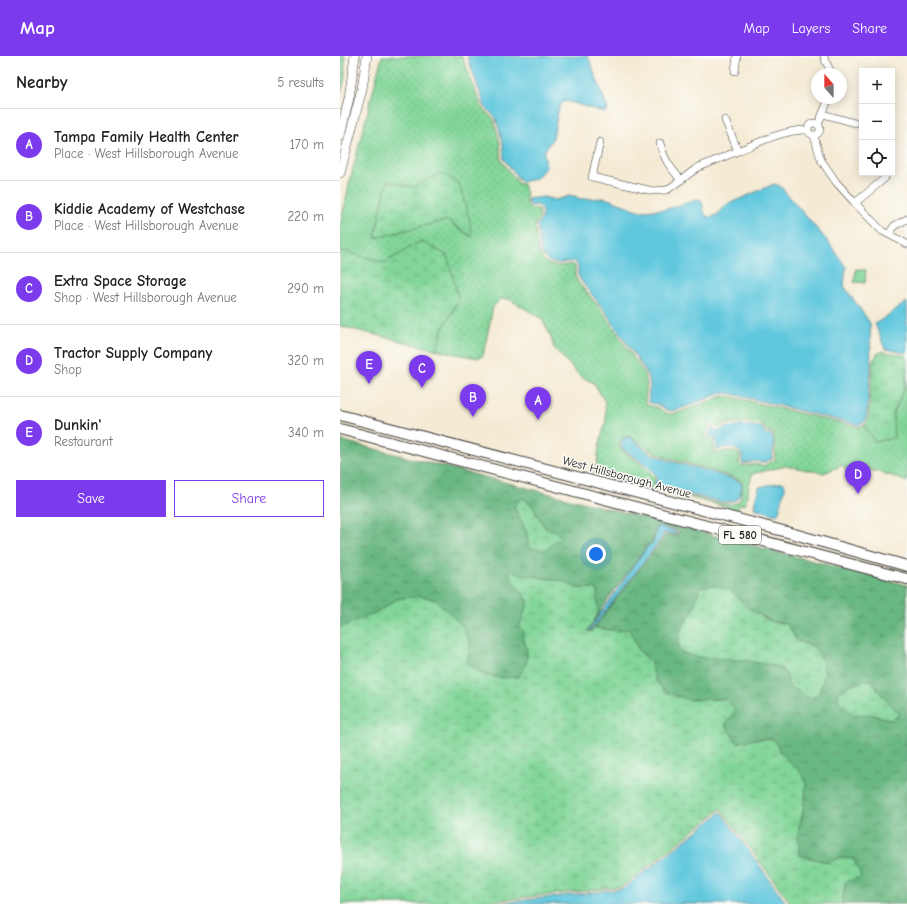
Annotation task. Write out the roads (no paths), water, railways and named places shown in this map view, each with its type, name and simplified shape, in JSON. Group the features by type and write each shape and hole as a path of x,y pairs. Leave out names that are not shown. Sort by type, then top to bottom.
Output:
{"main road":[{"name":"West Hillsborough Avenue","path":"340,415 787,532 907,566"},
{"name":"FL 580","path":"340,429 907,579"}],"street":[{"path":"340,136 349,98 354,56"},
{"path":"341,167 362,90 367,56"},
{"path":"735,71 737,56"},
{"path":"824,56 829,68"},
{"path":"814,136 819,133 820,129 818,125 827,104"},
{"path":"823,114 855,124"},
{"path":"725,120 738,151"},
{"path":"807,130 810,124 814,123 818,125"},
{"path":"600,142 592,177 653,191 667,190 697,168 738,151 779,135 799,130 807,130"},
{"path":"807,130 810,135 814,136 822,160 836,182 882,231 907,244"},
{"path":"660,143 662,155 667,164 681,180"},
{"path":"855,203 885,178"},
{"path":"889,234 894,226 907,219"}],"water":[{"path":"467,56 588,56 608,109 607,111 603,112 567,101 563,102 559,107 553,138 544,152 546,167 535,179 521,182 504,159 503,144 496,118 485,107"},
{"path":"774,184 780,186 829,243 846,267 844,286 870,323 871,365 866,421 858,425 723,393 675,411 666,410 659,405 648,402 650,383 646,372 605,311 581,281 578,275 578,265 573,261 563,263 551,262 544,257 541,252 537,224 542,217 541,208 538,205 530,206 527,199 544,197 555,200 570,196 575,196 580,199 605,198 641,211 667,209 699,199 702,201 704,212 707,217 712,217 718,214 726,205"},
{"path":"907,302 907,353 885,349 875,324"},
{"path":"713,426 716,432 733,426 762,427 766,435 770,433 774,442 772,459 762,463 756,461 742,464 742,454 736,449 727,447 717,450 716,440 709,437"},
{"path":"629,437 650,453 673,462 739,481 742,485 740,494 734,501 722,502 655,486 657,476 646,465 623,449 621,443 623,439"},
{"path":"783,482 785,488 777,515 754,508 759,487"},
{"path":"658,526 677,532 676,534 664,533 659,542 591,630 589,630 648,546 653,543"},
{"path":"721,812 787,904 489,904 623,889"}],"place":[{"name":"Dunkin'","path":"369,384"},
{"name":"Extra Space Storage","path":"422,388"},
{"name":"Kiddie Academy of Westchase","path":"473,417"},
{"name":"Tampa Family Health Center","path":"538,420"},
{"name":"Tractor Supply Company","path":"858,494"}]}
